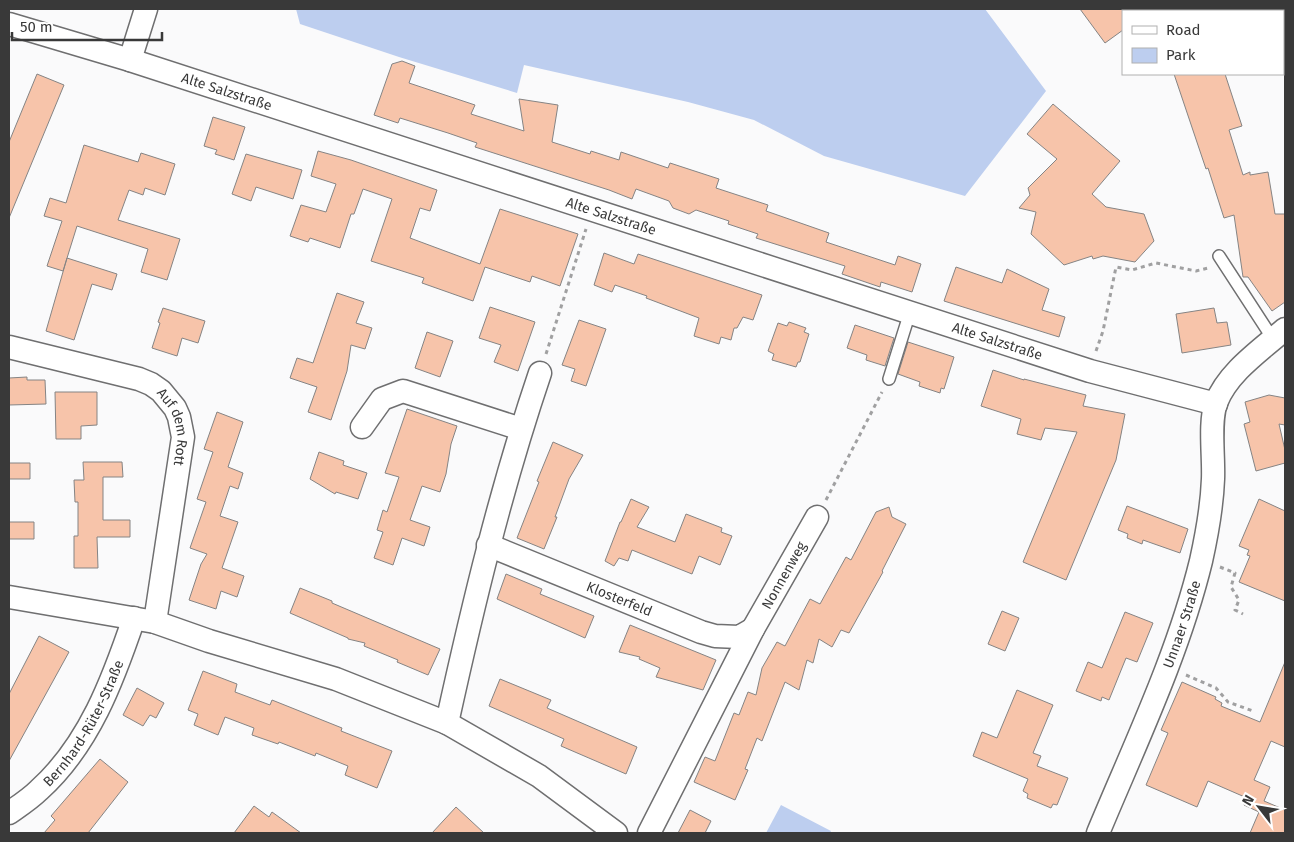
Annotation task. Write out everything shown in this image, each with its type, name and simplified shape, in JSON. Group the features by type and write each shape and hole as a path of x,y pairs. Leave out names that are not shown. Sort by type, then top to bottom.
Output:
{"street":[{"path":"130,60 146,9"},
{"name":"Alte Salzstraße","path":"9,24 130,60 1090,371 1216,404"},
{"path":"1216,404 1225,386 1244,365 1281,339"},
{"name":"Auf dem Rott","path":"9,347 139,379 161,391 175,408 183,437 144,620"},
{"path":"447,723 488,545 521,429 540,373"},
{"path":"362,427 382,399 403,391 521,429"},
{"name":"Unnaer Straße","path":"1098,833 1177,644 1201,559 1212,495 1213,420 1216,404"},
{"name":"Nonnenweg","path":"649,833 753,629 817,517"},
{"name":"Klosterfeld","path":"488,545 701,632 715,636 739,637 753,629"},
{"path":"9,597 144,620 336,679 447,723 539,776 616,833"},
{"name":"Bernhard-Rüter-Straße","path":"9,813 39,790 67,760 88,728 118,666 144,620"}],"lane":[{"path":"1220,259 1281,339"},
{"path":"889,379 910,312"}],"path":[{"path":"540,373 593,210"},
{"path":"1090,371 1103,331 1116,267 1132,270 1156,263 1196,271 1220,259"},
{"path":"817,517 889,379"},
{"path":"1222,568 1235,573 1231,587 1239,600 1235,610 1243,614"},
{"path":"1167,667 1216,688 1228,702 1253,711"}],"green space":[{"path":"296,9 985,9 1046,91 965,196 824,156 754,120 688,102 524,65 517,93 300,24"},
{"path":"781,805 831,831 830,833 766,833"}],"building":[{"path":"1080,9 1123,9 1122,31 1105,43"},
{"path":"402,61 415,66 409,83 475,105 471,114 524,131 519,99 558,105 552,142 590,154 591,151 619,160 621,152 668,168 670,163 719,179 716,188 768,205 766,211 829,233 826,242 895,265 898,256 921,264 912,292 881,282 880,287 842,274 845,266 756,238 758,234 728,224 729,221 696,210 689,214 673,208 669,201 636,189 632,199 475,147 477,143 448,133 400,118 398,123 374,115 392,64"},
{"path":"37,74 64,85 9,218 9,142"},
{"path":"1174,75 1225,75 1242,126 1229,130 1243,175 1250,172 1250,175 1268,172 1275,214 1285,214 1285,302 1272,311 1248,277 1243,277 1234,215 1224,218 1208,168 1206,169"},
{"path":"1053,104 1120,161 1092,194 1106,207 1144,214 1154,241 1135,262 1103,256 1093,259 1092,256 1064,265 1031,234 1036,212 1019,208 1030,195 1028,188 1057,159 1027,134"},
{"path":"213,117 245,127 234,160 215,154 217,150 204,146"},
{"path":"84,145 138,162 141,153 175,164 165,195 145,188 143,195 129,190 118,220 180,239 167,280 141,272 148,249 77,226 63,271 47,266 62,221 44,216 50,198 66,203"},
{"path":"318,151 351,160 437,190 430,211 420,208 410,238 480,264 500,209 578,234 560,286 532,276 530,282 485,267 473,301 422,283 424,278 371,261 392,199 363,189 354,214 351,214 340,248 310,238 308,242 290,236 301,205 326,212 336,184 311,176"},
{"path":"246,154 302,170 293,199 256,187 251,201 232,194"},
{"path":"604,253 634,264 638,254 762,295 753,320 743,317 737,328 734,328 731,340 721,337 719,344 694,336 699,318 615,285 612,292 594,285"},
{"path":"67,258 117,274 112,290 92,284 74,340 46,331"},
{"path":"956,267 1002,283 1007,269 1049,289 1042,310 1065,317 1059,337 944,301"},
{"path":"337,293 364,302 356,323 372,328 365,349 351,345 347,371 331,420 308,412 317,387 290,378 297,358 313,363"},
{"path":"490,307 535,322 518,371 494,362 501,345 479,338"},
{"path":"163,308 205,321 198,343 182,338 177,356 152,348"},
{"path":"1214,308 1217,323 1227,322 1231,345 1182,353 1176,314"},
{"path":"579,320 606,329 586,386 571,381 575,369 562,365"},
{"path":"789,322 806,328 804,332 809,334 800,362 798,362 796,367 772,360 774,354 768,351 778,323 787,326"},
{"path":"855,325 894,338 885,366 866,360 867,355 847,348"},
{"path":"427,332 453,341 440,377 415,368"},
{"path":"908,342 954,357 944,389 941,388 940,393 919,386 920,382 898,374"},
{"path":"993,370 1024,380 1086,395 1083,406 1125,414 1116,460 1066,580 1023,562 1077,432 1045,428 1041,440 1017,434 1021,419 981,406"},
{"path":"27,377 27,380 45,380 46,404 9,405 9,378"},
{"path":"55,392 97,392 97,425 81,426 81,439 56,439"},
{"path":"1269,395 1285,398 1285,425 1279,424 1285,450 1285,463 1256,471 1244,424 1250,422 1245,402"},
{"path":"407,409 457,426 440,492 422,486 410,520 430,527 424,546 402,538 393,565 374,558 383,532 377,530 383,510 387,512 399,477 385,473"},
{"path":"217,412 243,422 228,467 243,473 238,489 230,486 220,516 238,522 222,568 244,576 237,597 221,591 216,609 189,600 201,564 207,554 190,548 206,502 197,499 213,452 204,449"},
{"path":"553,442 583,455 569,479 544,549 517,538"},
{"path":"319,452 344,461 343,465 367,473 358,499 336,492 335,494 310,479"},
{"path":"83,462 122,462 123,477 103,477 103,520 130,520 130,537 97,537 98,568 74,568 74,536 78,536 78,502 75,502 74,480 84,480"},
{"path":"9,463 30,463 30,479 9,479"},
{"path":"631,499 649,507 637,527 675,542 686,514 722,528 721,532 732,536 720,565 699,556 692,574 632,550 628,561 619,558 614,566 605,561"},
{"path":"1259,499 1285,511 1285,601 1239,582 1250,556 1247,555 1249,550 1239,546"},
{"path":"1127,506 1188,529 1180,553 1143,540 1142,544 1127,538 1128,534 1118,530"},
{"path":"889,507 892,517 906,524 883,572 849,633 841,630 832,647 819,639 813,663 807,660 799,690 785,682 762,741 757,738 745,769 748,770 735,800 694,782 705,757 715,761 734,713 739,715 748,692 756,695 762,668 777,642 785,646 810,599 820,604 846,557 851,560 876,512"},
{"path":"9,522 34,522 34,539 9,539"},
{"path":"506,574 542,589 540,594 594,616 585,638 497,599"},
{"path":"300,588 440,649 428,675 364,646 365,643 348,639 290,613"},
{"path":"1002,611 1019,618 1005,651 988,644"},
{"path":"1125,612 1153,623 1137,662 1126,658 1109,700 1102,697 1101,701 1076,691 1088,662 1102,668"},
{"path":"630,625 716,660 703,690 656,677 660,668 639,659 640,657 619,652"},
{"path":"39,636 69,652 9,761 9,694"},
{"path":"1285,662 1285,747 1271,741 1254,780 1270,787 1264,801 1285,810 1285,833 1250,833 1259,812 1244,805 1247,798 1208,781 1197,807 1146,785 1168,733 1161,730 1182,682 1216,697 1215,699 1222,703 1221,706 1260,722"},
{"path":"203,671 237,684 235,692 270,705 272,700 342,728 341,731 392,751 377,788 345,775 348,766 316,753 315,756 279,742 278,744 252,735 254,728 225,717 218,735 194,725 198,714 188,710"},
{"path":"500,679 551,700 547,708 637,747 626,774 561,746 564,739 489,706"},
{"path":"137,688 164,703 156,718 150,715 143,726 123,715"},
{"path":"1017,690 1053,705 1033,753 1041,756 1037,766 1068,778 1057,805 1053,804 1051,808 1027,798 1028,794 1023,791 1028,779 973,756 982,732 997,738"},
{"path":"100,759 128,782 88,833 44,833 55,820 51,816"},
{"path":"254,806 269,817 272,812 301,833 234,833"},
{"path":"456,807 484,833 432,833"},
{"path":"690,810 711,821 705,833 678,833"}]}
